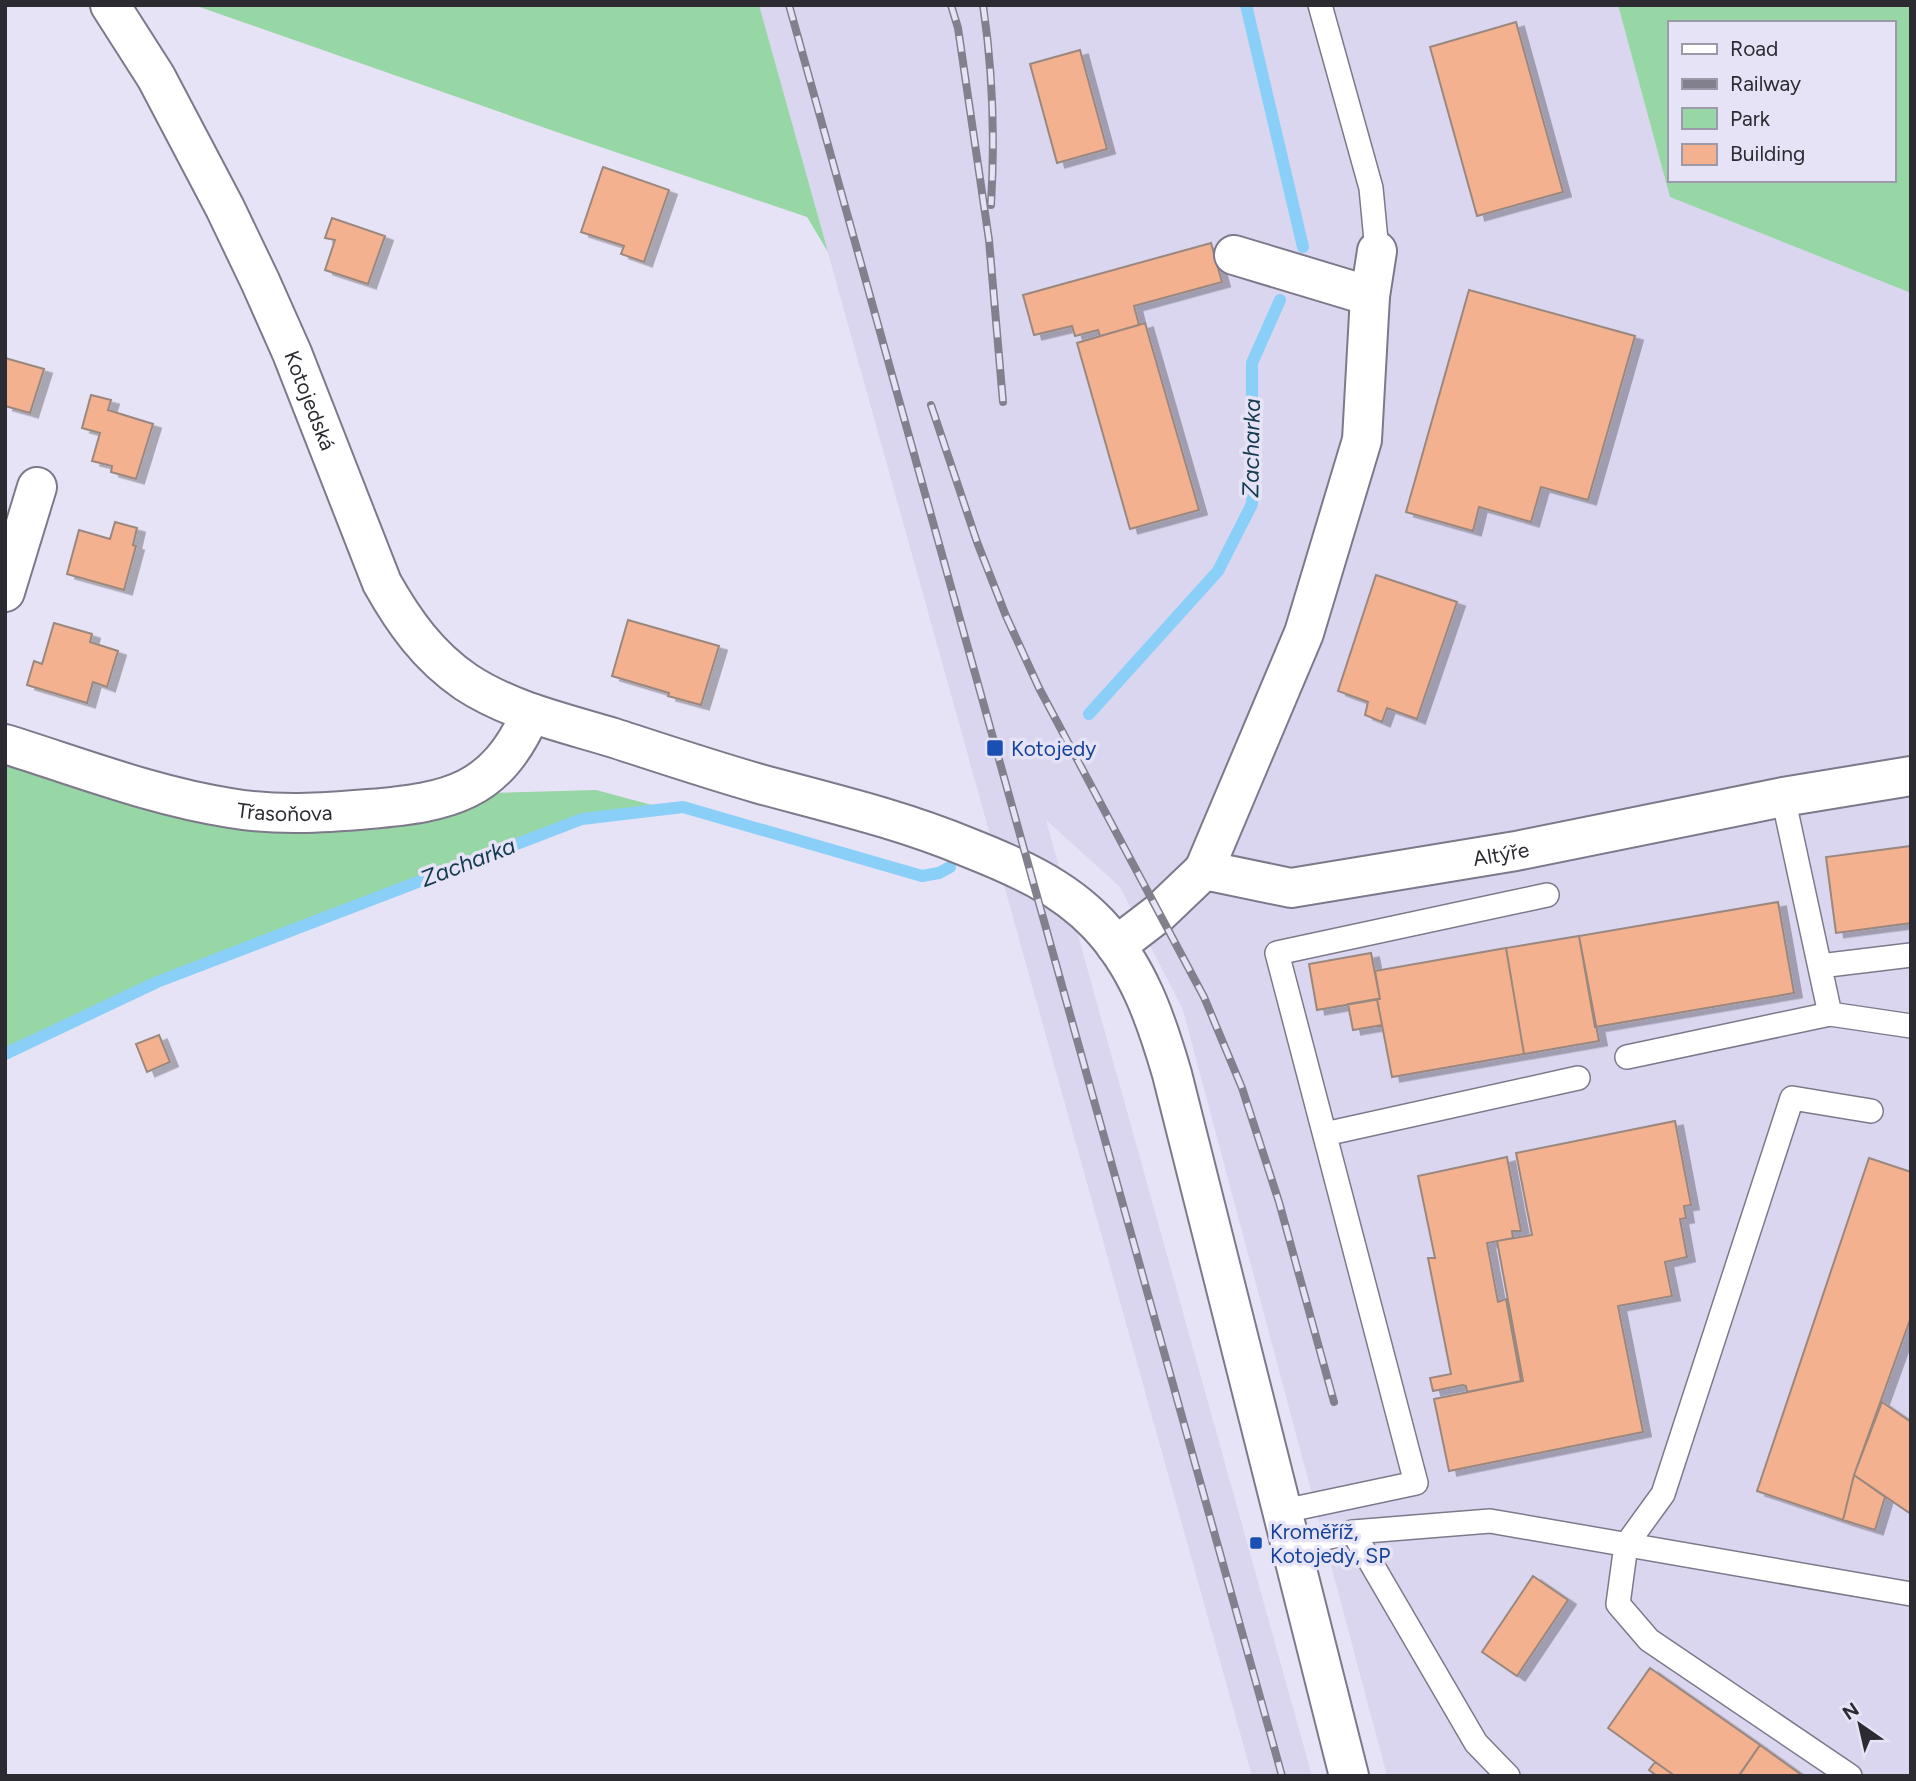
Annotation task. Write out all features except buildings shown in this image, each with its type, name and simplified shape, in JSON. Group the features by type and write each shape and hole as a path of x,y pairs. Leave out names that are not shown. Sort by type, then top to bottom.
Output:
{"street":[{"name":"Kotojedská","path":"110,5 156,78 225,208 260,281 292,353 382,583 415,636 439,661 458,676 531,713 760,783 864,811 945,838 1032,874 1059,891 1098,924 1116,946 1143,991 1156,1021 1172,1074 1349,1776"},
{"path":"1116,946 1159,913 1204,870 1304,633 1362,440 1370,296 1377,251"},
{"path":"1234,255 1370,296"},
{"path":"5,592 37,487"},
{"name":"Třasoňova","path":"5,744 191,802 271,813 325,813 408,805 437,799 480,783 510,751 523,732 531,713"},
{"name":"Altýře","path":"1204,870 1291,888 1516,850 1783,797 1911,776"}],"lane":[{"path":"1320,5 1370,188 1377,251"},
{"path":"1783,797 1830,1014"},
{"path":"1288,1528 1416,1483 1278,953 1547,895"},
{"path":"1820,966 1911,955"},
{"path":"1627,1057 1830,1014 1911,1026"},
{"path":"1325,1134 1578,1078"},
{"path":"1850,1776 1649,1640 1618,1604 1626,1545 1663,1494 1792,1098 1871,1111"},
{"path":"1288,1528 1353,1532 1490,1521 1911,1594"},
{"path":"1353,1532 1476,1743 1508,1776"}],"shaded area":[{"path":"759,5 1618,5 1670,197 1911,293 1911,1776 1387,1776 1183,1010 1120,887 1046,820 1312,1776 1252,1776"}],"green space":[{"path":"194,5 759,5 828,252 807,217"},
{"path":"1618,5 1911,5 1911,293 1670,197"},
{"path":"5,744 191,802 596,790 667,809 582,819 157,982 5,1054"}],"waterway":[{"name":"Zacharka","path":"1246,5 1303,247"},
{"name":"Zacharka","path":"1089,714 1218,571 1252,504 1252,363 1280,300"},
{"name":"Zacharka","path":"5,1054 157,982 582,819 683,807 922,876 939,873 950,867"}],"railway":[{"path":"789,5 1282,1776"},
{"path":"951,5 958,28 989,240 1003,402"},
{"path":"983,5 992,105 991,205"},
{"path":"931,405 977,542 1006,616 1039,688 1204,997 1242,1088 1279,1202 1334,1402"}],"place":[{"name":"Kotojedy","path":"995,748"},
{"name":"Kroměříž, Kotojedy, SP","path":"1256,1543"}]}
